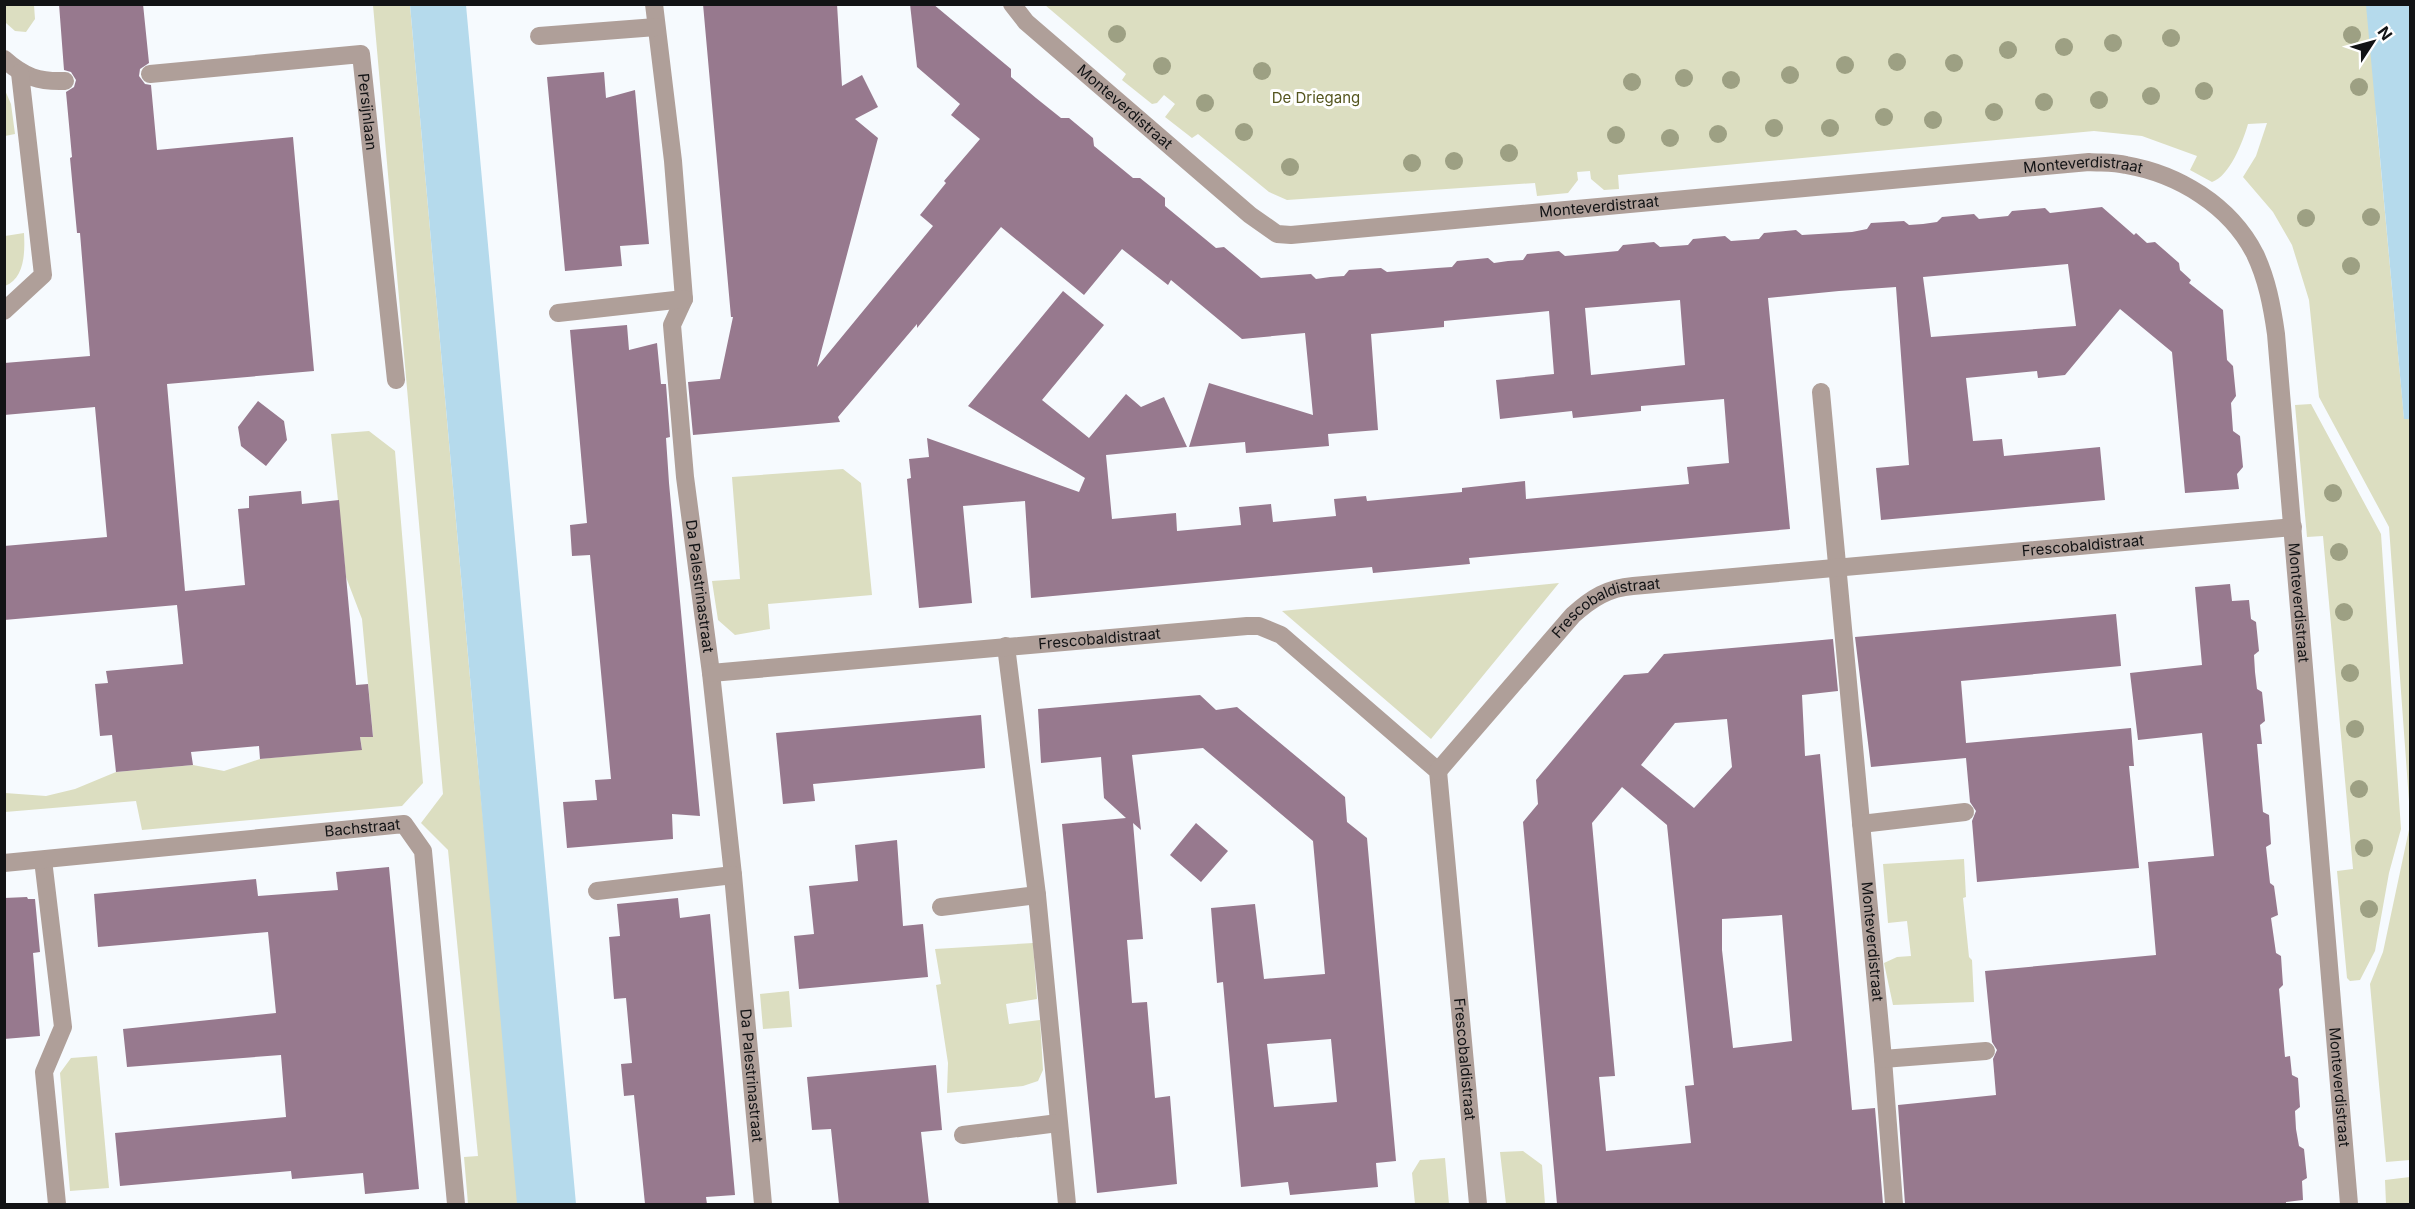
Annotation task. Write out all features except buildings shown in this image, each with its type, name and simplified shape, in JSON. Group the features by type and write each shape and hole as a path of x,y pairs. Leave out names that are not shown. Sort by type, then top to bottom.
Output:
{"street":[{"name":"Da Palestrinastraat","path":"654,4 673,161 684,299 672,325 685,477 711,673 733,875 763,1204"},
{"name":"Monteverdistraat","path":"1012,4 1026,22 1145,126 1250,215 1277,234 1291,235 2089,162 2125,164 2174,179 2212,202 2233,223 2254,253 2269,291 2276,334 2349,1204"},
{"path":"539,36 656,27"},
{"name":"Persijnlaan","path":"150,74 361,54 396,380"},
{"path":"4,59 20,73 46,82 65,81"},
{"path":"4,311 43,275 20,73"},
{"path":"558,313 684,299"},
{"path":"1821,392 1837,567"},
{"name":"Frescobaldistraat","path":"1437,771 1573,615 1604,591 1620,587 2293,527"},
{"name":"Monteverdistraat","path":"1837,567 1883,1059 1894,1204"},
{"name":"Frescobaldistraat","path":"711,673 1259,626 1281,635 1437,771 1478,1204"},
{"path":"1006,646 1037,895 1066,1204"},
{"path":"1861,824 1965,812"},
{"name":"Bachstraat","path":"4,863 404,824 423,851 456,1204"},
{"path":"43,860 63,1027 44,1072 57,1204"},
{"path":"597,891 733,875"},
{"path":"941,907 1037,895"},
{"path":"1883,1059 1986,1051"},
{"path":"963,1136 1058,1123"}],"green space":[{"path":"4,5 34,5 35,19 26,32 15,31 6,23"},
{"path":"373,5 410,5 477,756 521,1204 468,1204 464,1157 478,1156 448,850 421,823 443,794"},
{"name":"De Driegang","path":"1045,5 2409,5 2410,15 2376,115 2404,418 2410,419 2410,815 2389,527 2319,397 2309,300 2292,245 2273,212 2243,177 2256,156 2267,123 2248,124 2230,165 2225,173 2212,182 2190,170 2197,156 2142,136 2094,131 1618,175 1619,189 1604,190 1591,179 1590,171 1577,172 1578,180 1568,193 1537,196 1535,183 1287,200 1269,192 1198,134 1192,138 1165,117 1175,104 1164,95 1157,103 1152,104 1122,80 1126,74"},
{"path":"4,88 11,104 15,134 5,136"},
{"path":"24,233 24,256 20,271 12,282 5,286 5,236"},
{"path":"2311,404 2381,534 2401,829 2389,873 2375,951 2360,980 2350,981 2347,978 2337,871 2353,869 2323,536 2307,537 2295,405"},
{"path":"369,431 395,451 423,783 402,806 142,830 136,801 5,812 5,793 46,796 75,789 116,772 193,765 224,771 260,759 362,749 360,737 373,736 362,619 346,577 331,434"},
{"path":"843,469 861,483 872,595 768,604 770,629 735,635 718,620 712,581 740,579 732,477"},
{"path":"1559,583 1431,739 1282,611"},
{"path":"2410,825 2410,1160 2386,1162 2370,984 2383,952"},
{"path":"1964,859 1966,897 1963,898 1969,957 1972,960 1974,1002 1893,1005 1884,963 1897,957 1911,956 1907,921 1888,923 1883,864"},
{"path":"1033,943 1037,999 1006,1004 1009,1024 1040,1020 1043,1070 1038,1081 1023,1086 947,1093 948,1063 936,985 941,984 935,949"},
{"path":"789,991 792,1027 763,1029 760,994"},
{"path":"97,1056 109,1188 70,1191 60,1073 71,1058"},
{"path":"1523,1151 1542,1165 1545,1204 1506,1204 1500,1152"},
{"path":"1445,1158 1449,1204 1415,1204 1412,1173 1420,1160"},
{"path":"2410,1177 2410,1204 2386,1204 2385,1180"}],"water":[{"path":"410,5 466,5 576,1204 517,1204"},
{"path":"2366,5 2410,5 2410,419 2404,419"}]}
